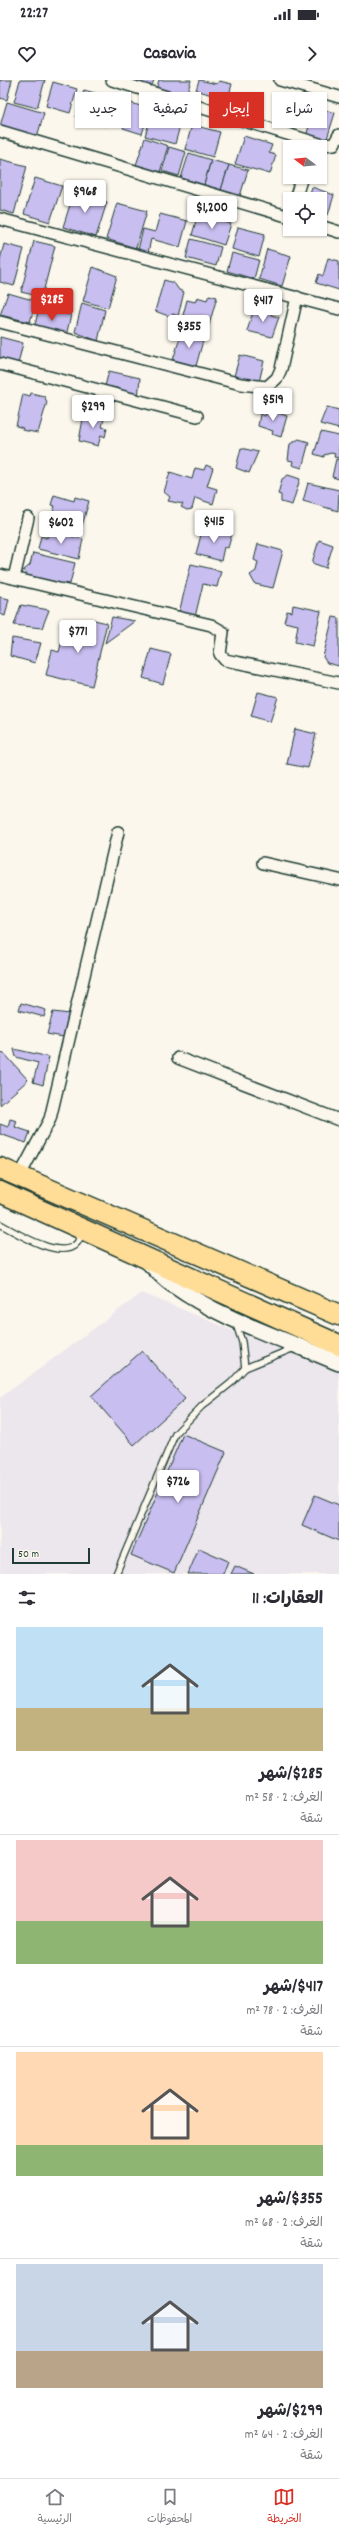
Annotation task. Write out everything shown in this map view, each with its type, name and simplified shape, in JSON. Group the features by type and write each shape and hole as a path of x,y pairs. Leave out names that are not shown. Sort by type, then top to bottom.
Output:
{"highway":[{"path":"0,1168 339,1315"},
{"path":"0,1192 339,1345"}],"street":[{"path":"112,80 297,140"},
{"path":"280,80 339,97"},
{"path":"0,131 283,215"},
{"path":"327,145 337,140 339,135"},
{"path":"0,219 339,309"},
{"path":"327,228 339,232"},
{"path":"0,322 241,384 267,387 277,378 281,370 297,297"},
{"path":"0,364 197,416"},
{"path":"14,578 28,518"},
{"path":"0,575 211,625 223,632 220,654 225,660 339,684"},
{"path":"19,1177 50,1119 118,832"},
{"path":"262,862 339,880"},
{"path":"178,1058 339,1120"},
{"path":"138,1253 171,1285 232,1318 339,1363"}],"lane":[{"path":"0,1224 58,1250 67,1249 74,1245 81,1238 82,1229"},
{"path":"232,1318 242,1342 245,1368"},
{"path":"116,1574 175,1434 202,1406 231,1383 245,1368 300,1346"}],"shaded area":[{"path":"142,1293 239,1333 339,1369 339,1574 0,1574 0,1398"}],"building":[{"path":"0,80 12,80 7,100 0,98"},
{"path":"20,80 45,80 37,108 14,102"},
{"path":"126,80 154,80 151,88"},
{"path":"159,80 191,80 188,92 166,92 156,89"},
{"path":"199,80 217,84 219,81 232,84 230,92 209,92 209,94 196,90"},
{"path":"53,82 77,89 70,113 46,106"},
{"path":"7,102 44,113 37,137 0,126"},
{"path":"131,103 139,106 139,128 144,128 142,134 123,128 131,128"},
{"path":"327,111 335,113 327,140 319,140 306,136 308,128 327,128"},
{"path":"201,127 220,132 213,157 185,149 191,128"},
{"path":"147,128 179,128 175,144 145,136"},
{"path":"244,136 272,145 269,153 276,155 270,174 235,164"},
{"path":"145,138 168,146 160,172 136,165"},
{"path":"169,147 186,152 179,176 162,171"},
{"path":"189,153 211,160 204,185 181,178"},
{"path":"0,159 27,166 14,214 0,210"},
{"path":"211,160 229,165 221,190 204,185"},
{"path":"229,165 248,170 240,196 221,190"},
{"path":"35,178 62,186 50,222 24,214"},
{"path":"312,187 326,192 310,192"},
{"path":"74,192 107,202 96,237 63,227"},
{"path":"327,192 334,195 327,215"},
{"path":"117,203 147,211 136,248 106,239"},
{"path":"160,214 187,221 180,247 151,239 148,253 138,250 143,229 155,232"},
{"path":"207,216 231,224 224,245 192,235 197,217 206,220"},
{"path":"238,227 265,234 259,257 232,249"},
{"path":"191,239 221,247 216,266 186,258"},
{"path":"34,241 55,246 42,297 21,292"},
{"path":"4,244 24,249 14,286 0,282 0,260"},
{"path":"267,249 291,256 282,286 259,279"},
{"path":"232,253 259,260 254,279 227,271"},
{"path":"328,258 339,261 339,290 316,283 319,274 323,276"},
{"path":"93,267 117,276 108,308 83,301"},
{"path":"164,280 174,283 179,290 184,292 178,316 172,314 171,317 155,311"},
{"path":"8,293 36,301 30,322 0,315"},
{"path":"209,295 217,297 207,332 186,326 189,317 183,315 187,300 195,302 197,297 207,300"},
{"path":"82,303 105,310 98,341 75,332"},
{"path":"39,308 71,315 66,336 34,329"},
{"path":"260,308 272,312 271,315 279,317 272,337 247,331 254,309"},
{"path":"182,331 204,337 196,366 173,360"},
{"path":"0,337 23,343 18,364 0,360"},
{"path":"240,355 264,361 259,382 240,380 234,376"},
{"path":"109,371 140,378 138,398 116,392 117,388 105,386"},
{"path":"31,393 44,396 47,402 38,433 22,430 23,428 16,426 23,394 30,396"},
{"path":"327,407 339,410 339,429 320,424"},
{"path":"267,409 287,416 281,437 272,434 273,431 258,426 260,414 265,416"},
{"path":"96,412 105,415 102,427 107,428 105,437 101,435 98,446 79,441 84,413 95,415"},
{"path":"321,432 339,436 339,458 334,457 335,454 331,453 324,455 324,457 314,454"},
{"path":"299,439 309,442 302,468 292,465 293,461 288,460 290,444"},
{"path":"241,448 258,452 249,473 236,468"},
{"path":"336,459 339,460 339,479 332,477"},
{"path":"206,465 213,468 207,486 217,489 213,504 195,498 192,509 187,510 181,507 183,504 168,501 170,497 164,492 170,472 192,479 195,468 204,470"},
{"path":"288,475 300,479 292,505 281,502 281,495 278,494 282,479"},
{"path":"308,483 339,490 338,511 303,501"},
{"path":"54,495 74,501 75,497 89,501 82,526 52,515 55,506 51,505"},
{"path":"48,530 83,539 79,559 38,549 41,536 47,538"},
{"path":"216,530 232,534 228,548 224,547 221,561 196,554 202,531 215,534"},
{"path":"319,540 333,545 326,568 312,563"},
{"path":"258,544 283,551 273,588 255,584 250,575 256,571 258,562 254,560"},
{"path":"33,553 75,563 70,584 63,583 62,586 29,578 24,570 30,565"},
{"path":"191,564 221,571 217,587 203,584 194,621 178,617"},
{"path":"0,597 9,599 5,616 0,614"},
{"path":"21,605 49,610 42,628 14,625"},
{"path":"293,605 321,611 313,646 295,642 298,625 284,622 287,611 292,612"},
{"path":"112,617 135,621 105,643"},
{"path":"333,617 339,618 339,666 327,663 323,657"},
{"path":"90,619 107,623 92,686 46,675 52,650 59,652 66,625 87,631"},
{"path":"12,638 41,643 35,663 10,656"},
{"path":"151,649 171,654 163,684 143,678"},
{"path":"258,692 278,697 270,722 251,716"},
{"path":"295,729 316,734 308,768 287,764"},
{"path":"21,1003 46,1010 44,1017 19,1010"},
{"path":"53,1012 70,1014 63,1037 47,1034"},
{"path":"14,1049 49,1057 43,1085 33,1082 38,1063 16,1057"},
{"path":"3,1052 28,1080 0,1105 0,1055"},
{"path":"10,1119 17,1121 15,1127 30,1132 26,1143 0,1134 0,1124 8,1127"},
{"path":"142,1351 185,1399 134,1445 91,1396"},
{"path":"183,1434 226,1452 174,1573 131,1555"},
{"path":"315,1495 339,1505 339,1541 302,1525"},
{"path":"199,1548 228,1561 223,1574 188,1574"},
{"path":"235,1566 254,1574 231,1574"}]}
